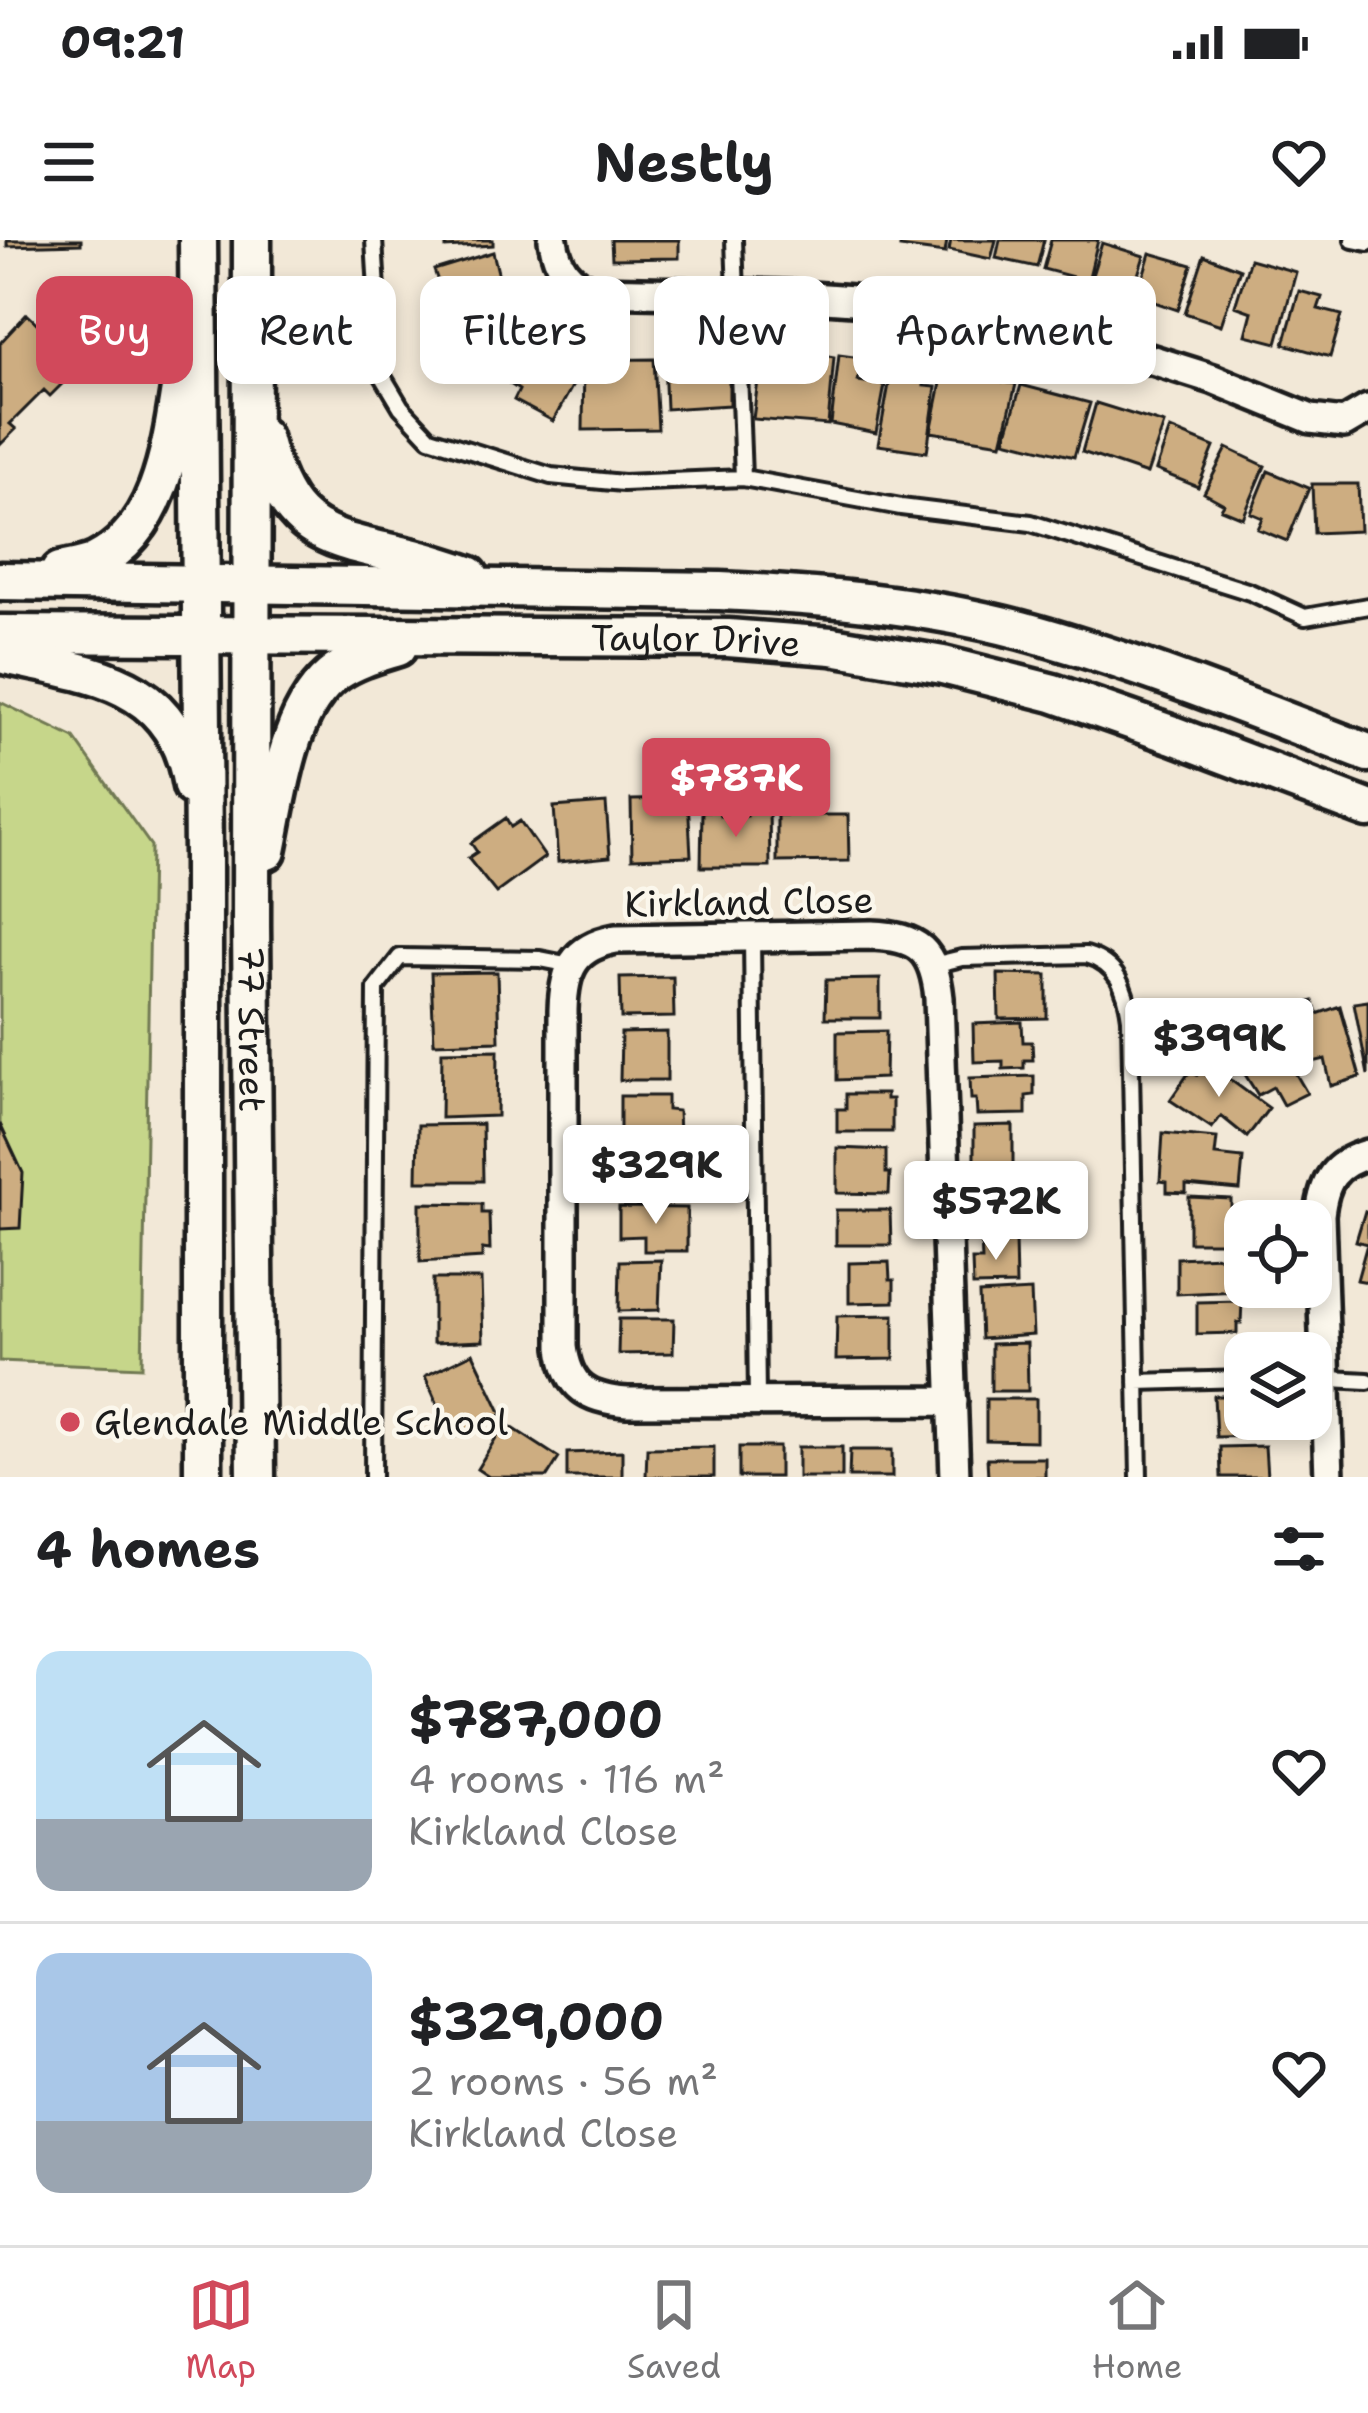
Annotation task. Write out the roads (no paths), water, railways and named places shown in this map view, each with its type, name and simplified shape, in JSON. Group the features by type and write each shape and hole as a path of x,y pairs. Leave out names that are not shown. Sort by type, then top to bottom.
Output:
{"main road":[{"path":"252,240 253,399 269,464 299,515 364,546 513,589"},
{"path":"11,581 94,563 135,531 162,474 172,434 198,256"},
{"name":"77 Street","path":"198,256 203,1477"},
{"name":"77 Street","path":"253,399 256,1477"},
{"name":"Taylor Drive","path":"11,581 720,590 835,597 1020,630 1173,678 1368,753"},
{"name":"Taylor Drive","path":"0,634 728,638 832,646 943,665 1073,700 1368,809"},
{"path":"251,925 287,761 298,724 317,690 359,659 437,635"},
{"path":"0,654 105,679 146,698 177,738 190,775 203,857"}],"street":[{"path":"553,240 560,266 569,278 608,293 654,293"},
{"path":"829,299 920,309 1124,351 1328,422 1344,422 1368,409"},
{"name":"Kirkland Close","path":"571,965 591,946 616,939 892,936 919,945 933,965"},
{"path":"571,965 562,1010 562,1347 572,1379 595,1397 611,1401 952,1401"},
{"path":"933,965 939,998 955,1477"},
{"path":"1319,1332 1322,1197 1338,1167 1368,1154"},
{"path":"1325,1440 1329,1477"}],"lane":[{"path":"374,240 382,374 401,407 430,438 551,476 623,483 743,478 1031,523 1250,592 1305,617 1368,606"},
{"path":"734,240 735,276"},
{"path":"1353,240 1368,243"},
{"path":"739,384 743,478"},
{"path":"752,938 757,1401"},
{"path":"933,965 962,958 1085,955 1112,968 1121,983 1130,1018 1139,1477"},
{"path":"373,1477 376,988 400,957 540,958 571,965"},
{"path":"1332,1379 1368,1381"},
{"path":"1138,1382 1224,1380"}],"place":[{"name":"Glendale Middle School","path":"70,1422"}]}
